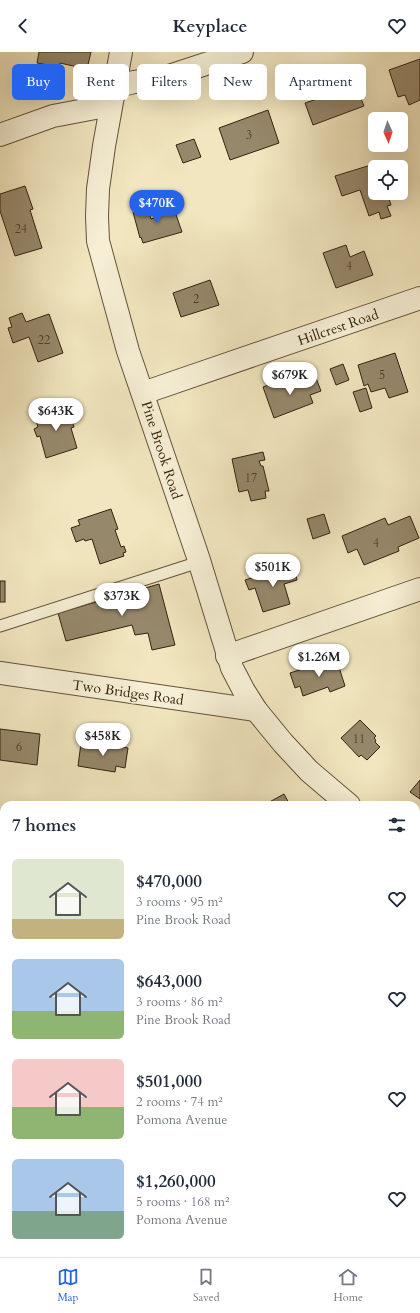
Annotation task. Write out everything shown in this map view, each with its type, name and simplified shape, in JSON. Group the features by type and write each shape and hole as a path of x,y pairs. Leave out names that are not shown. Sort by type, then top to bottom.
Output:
{"street":[{"name":"Pine Brook Road","path":"119,64 121,52"},
{"path":"129,85 134,82 163,78 242,52"},
{"path":"0,136 101,100"},
{"name":"Pine Brook Road","path":"112,100 98,189 98,242 128,351 199,562 227,656 244,691 256,710 283,743 309,771 344,801"},
{"name":"Hillcrest Road","path":"143,393 420,298"},
{"path":"227,656 420,589"},
{"name":"Two Bridges Road","path":"0,673 256,710"}],"lane":[{"path":"0,626 199,562"}],"building":[{"path":"39,52 91,52 88,64 73,64 73,66 60,63 37,63"},
{"path":"420,59 420,100 409,105 405,95 398,97 389,70"},
{"path":"314,100 362,100 364,106 313,125 305,103"},
{"path":"268,110 279,143 230,160 219,128"},
{"path":"194,139 201,157 183,163 176,145"},
{"path":"368,166 368,200 389,200 391,205 387,206 391,216 381,219 379,212 369,216 360,190 342,196 335,176"},
{"path":"25,186 33,209 30,210 42,248 15,256 0,211 0,194"},
{"path":"172,203 182,232 143,243 141,237 140,238 133,212 147,207 151,219 162,215 160,207"},
{"path":"346,245 350,257 364,251 373,275 336,288 323,253"},
{"path":"210,280 219,305 181,317 173,293"},
{"path":"22,313 26,322 49,314 63,353 38,362 29,337 13,343 8,328 12,327 9,318"},
{"path":"395,353 408,392 389,398 385,388 371,392 368,384 364,386 358,365"},
{"path":"343,364 349,380 336,385 330,369"},
{"path":"304,378 305,382 316,378 321,391 310,395 313,403 274,418 263,387 282,380 283,385"},
{"path":"366,388 372,408 360,412 353,392"},
{"path":"68,407 74,427 71,428 77,448 46,458 40,436 37,437 34,429 38,427 35,417"},
{"path":"263,452 265,460 259,461 261,466 263,466 269,491 265,491 266,498 251,501 248,490 239,492 232,459"},
{"path":"111,509 118,529 115,530 121,547 124,546 126,552 123,553 124,556 100,564 92,539 85,541 84,539 76,542 71,528 80,525 78,520"},
{"path":"324,514 330,533 313,539 307,519"},
{"path":"410,516 419,538 398,547 399,551 364,565 357,549 348,553 342,536 385,518 388,525"},
{"path":"293,565 297,580 284,584 290,604 263,612 255,588 249,590 245,580"},
{"path":"0,581 5,581 5,602 0,602"},
{"path":"159,584 175,645 152,650 148,633 135,635 132,625 66,641 58,613"},
{"path":"336,658 345,686 330,692 328,687 303,696 300,686 295,688 290,673"},
{"path":"360,720 376,736 374,738 376,740 375,742 380,747 367,760 361,755 359,757 341,738"},
{"path":"0,729 40,734 37,765 0,760"},
{"path":"81,743 109,748 109,745 128,748 125,768 116,766 115,772 78,766"},
{"path":"420,780 420,799 410,792"},
{"path":"284,794 288,801 271,801"}]}
